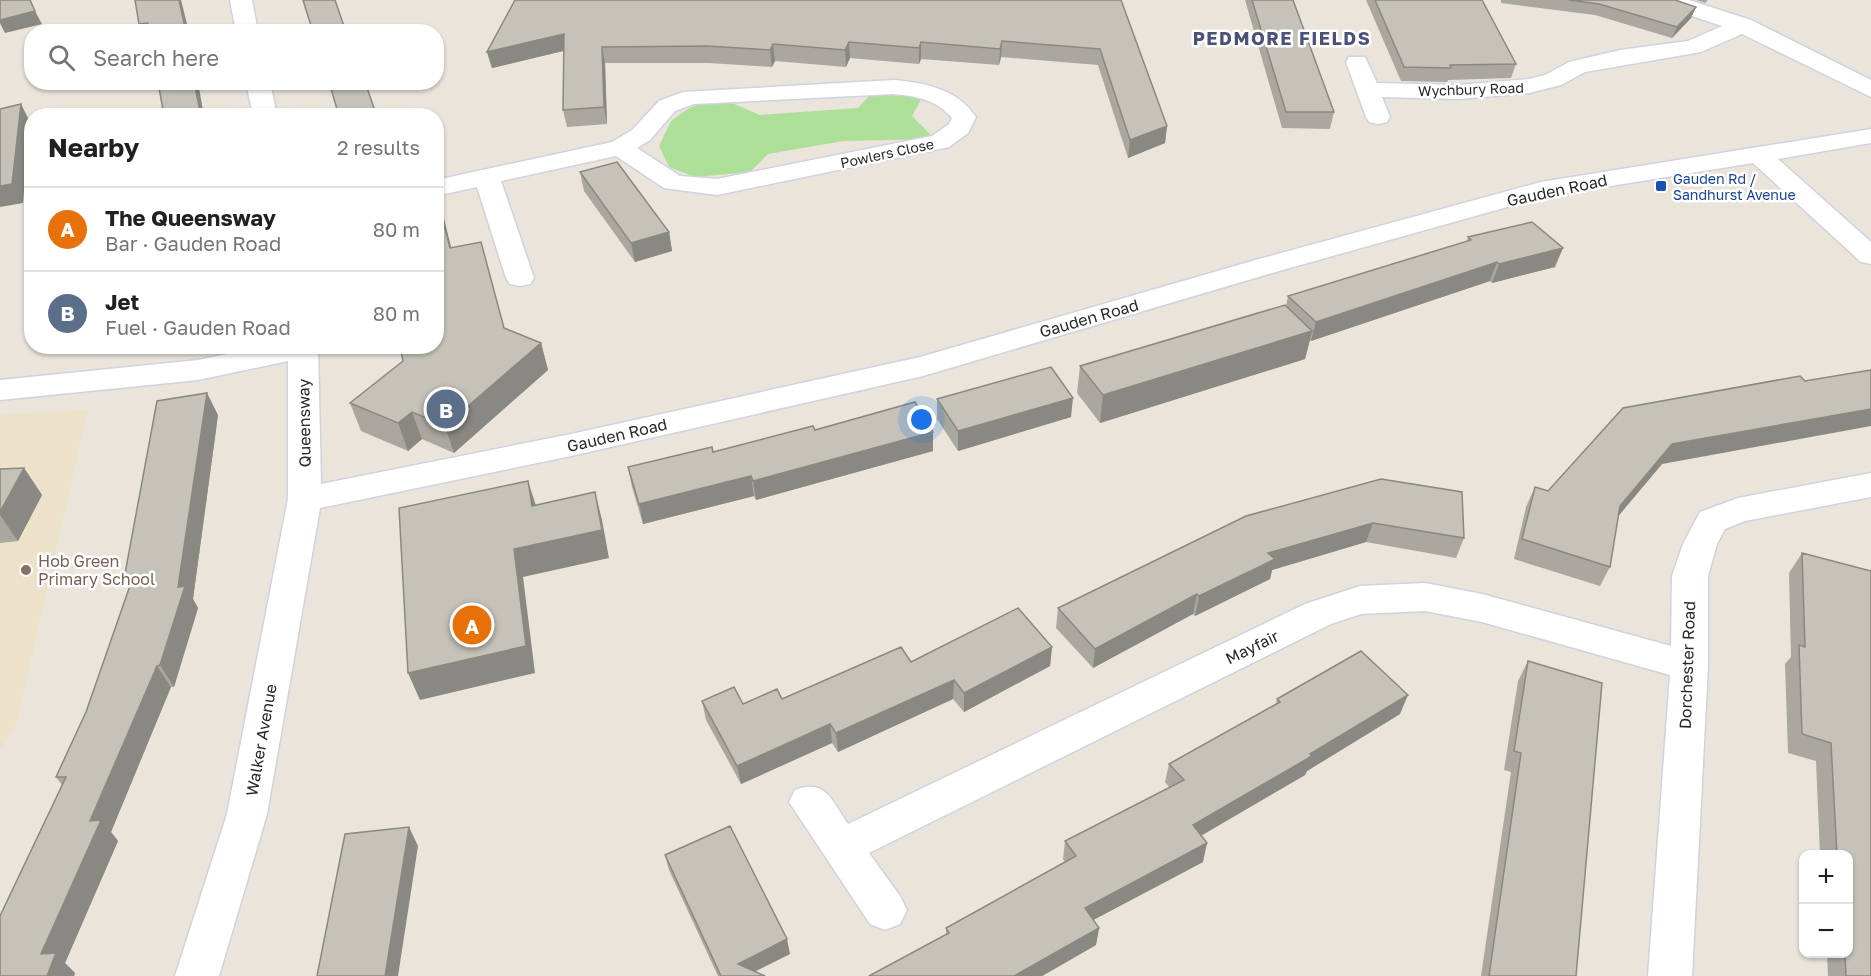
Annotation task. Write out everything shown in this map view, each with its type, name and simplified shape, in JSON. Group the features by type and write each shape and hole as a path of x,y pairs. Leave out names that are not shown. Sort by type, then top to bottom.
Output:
{"street":[{"path":"241,0 246,24"},
{"path":"1667,0 1743,25 1824,62 1871,90"},
{"name":"Wychbury Road","path":"1368,90 1459,92 1529,86 1553,80 1577,67 1620,57 1693,46 1743,25"},
{"path":"1357,62 1378,117"},
{"name":"Powlers Close","path":"444,186 620,148 641,135 667,106 691,97 894,87 923,89 956,105 964,117 958,128 940,142 717,188 673,183 620,148"},
{"path":"260,90 263,108"},
{"name":"Gauden Road","path":"305,499 571,445 923,366 1269,265 1541,190 1871,136"},
{"path":"1758,154 1871,256"},
{"path":"487,177 520,278"},
{"path":"0,390 198,370 271,354"},
{"name":"Queensway","path":"303,354 305,499"},
{"name":"Dorchester Road","path":"1671,976 1689,666 1690,576 1700,544 1712,521 1738,510 1871,485"},
{"name":"Walker Avenue","path":"197,976 247,814 305,499"},
{"name":"Mayfair","path":"842,847 1318,614 1360,600 1425,597 1482,608 1689,666"},
{"path":"809,802 885,910"}],"shaded area":[{"name":"Hob Green Primary School","path":"88,410 16,726 0,751 0,415"}],"green space":[{"path":"872,93 922,98 912,116 935,139 843,141 768,154 750,172 695,177 669,167 659,146 671,121 689,108 709,101 732,103 760,115 858,108"}],"building":[{"path":"0,0 30,0 35,11 0,20"},
{"path":"135,0 179,0 184,24 139,24"},
{"path":"303,0 335,0 343,24 310,24"},
{"path":"515,0 1121,0 1167,126 1130,140 1100,49 1002,41 1000,49 921,42 919,48 849,42 845,50 773,44 770,50 707,46 602,47 604,107 563,110 564,34 487,52"},
{"path":"1252,0 1293,0 1334,112 1286,112"},
{"path":"1375,0 1482,0 1516,64 1450,65 1451,68 1404,67"},
{"path":"1569,0 1675,0 1696,7 1677,27 1599,4"},
{"path":"159,90 196,90 199,108 163,108"},
{"path":"331,90 368,90 374,108 337,108"},
{"path":"21,104 12,184 0,186 0,109"},
{"path":"617,162 669,232 631,243 580,172"},
{"path":"1532,222 1563,248 1499,264 1497,262 1316,322 1288,296 1471,240 1468,237"},
{"path":"444,224 450,248 481,242 504,328 541,343 445,426 412,412 398,423 350,403 403,361 402,354 444,354"},
{"path":"1285,305 1312,331 1103,395 1080,366"},
{"path":"1051,367 1073,398 958,431 937,399"},
{"path":"1871,370 1871,409 1672,444 1620,506 1610,567 1522,539 1535,487 1548,491 1623,408 1800,376 1805,381"},
{"path":"207,393 178,587 185,586 160,665 157,666 90,821 101,820 41,954 56,953 47,976 0,976 0,916 66,777 56,777 86,712 133,577 124,579 157,401"},
{"path":"915,402 933,432 753,481 751,476 639,504 628,467 712,447 713,452 813,426 815,430"},
{"path":"24,468 0,512 0,469"},
{"path":"1381,479 1462,492 1464,538 1373,523 1268,553 1275,559 1199,596 1197,594 1095,649 1058,608 1246,516"},
{"path":"528,481 532,506 595,492 602,530 514,549 526,646 408,673 399,508"},
{"path":"1802,553 1871,571 1871,976 1846,976 1845,958 1853,958 1853,850 1837,850 1831,743 1802,734 1799,645 1805,647"},
{"path":"1018,608 1052,647 964,693 954,680 836,733 830,724 737,766 702,701 734,687 743,704 777,689 782,699 901,647 911,662"},
{"path":"1361,651 1408,695 1310,754 1312,756 1193,825 1207,843 1085,908 1099,928 1014,976 869,976 949,933 946,928 1076,856 1065,841 1184,780 1169,764 1280,702 1277,699"},
{"path":"1528,661 1602,683 1576,976 1489,976 1521,753 1514,751"},
{"path":"730,826 787,939 738,964 765,976 721,976 665,855"},
{"path":"409,827 385,976 317,976 345,834"}],"place":[{"name":"Gauden Rd / Sandhurst Avenue","path":"1661,186"},
{"name":"Jet","path":"446,409"},
{"name":"Hob Green Primary School","path":"26,570"},
{"name":"The Queensway","path":"472,625"}],"district":[{"name":"PEDMORE FIELDS","path":"1282,38"}]}
